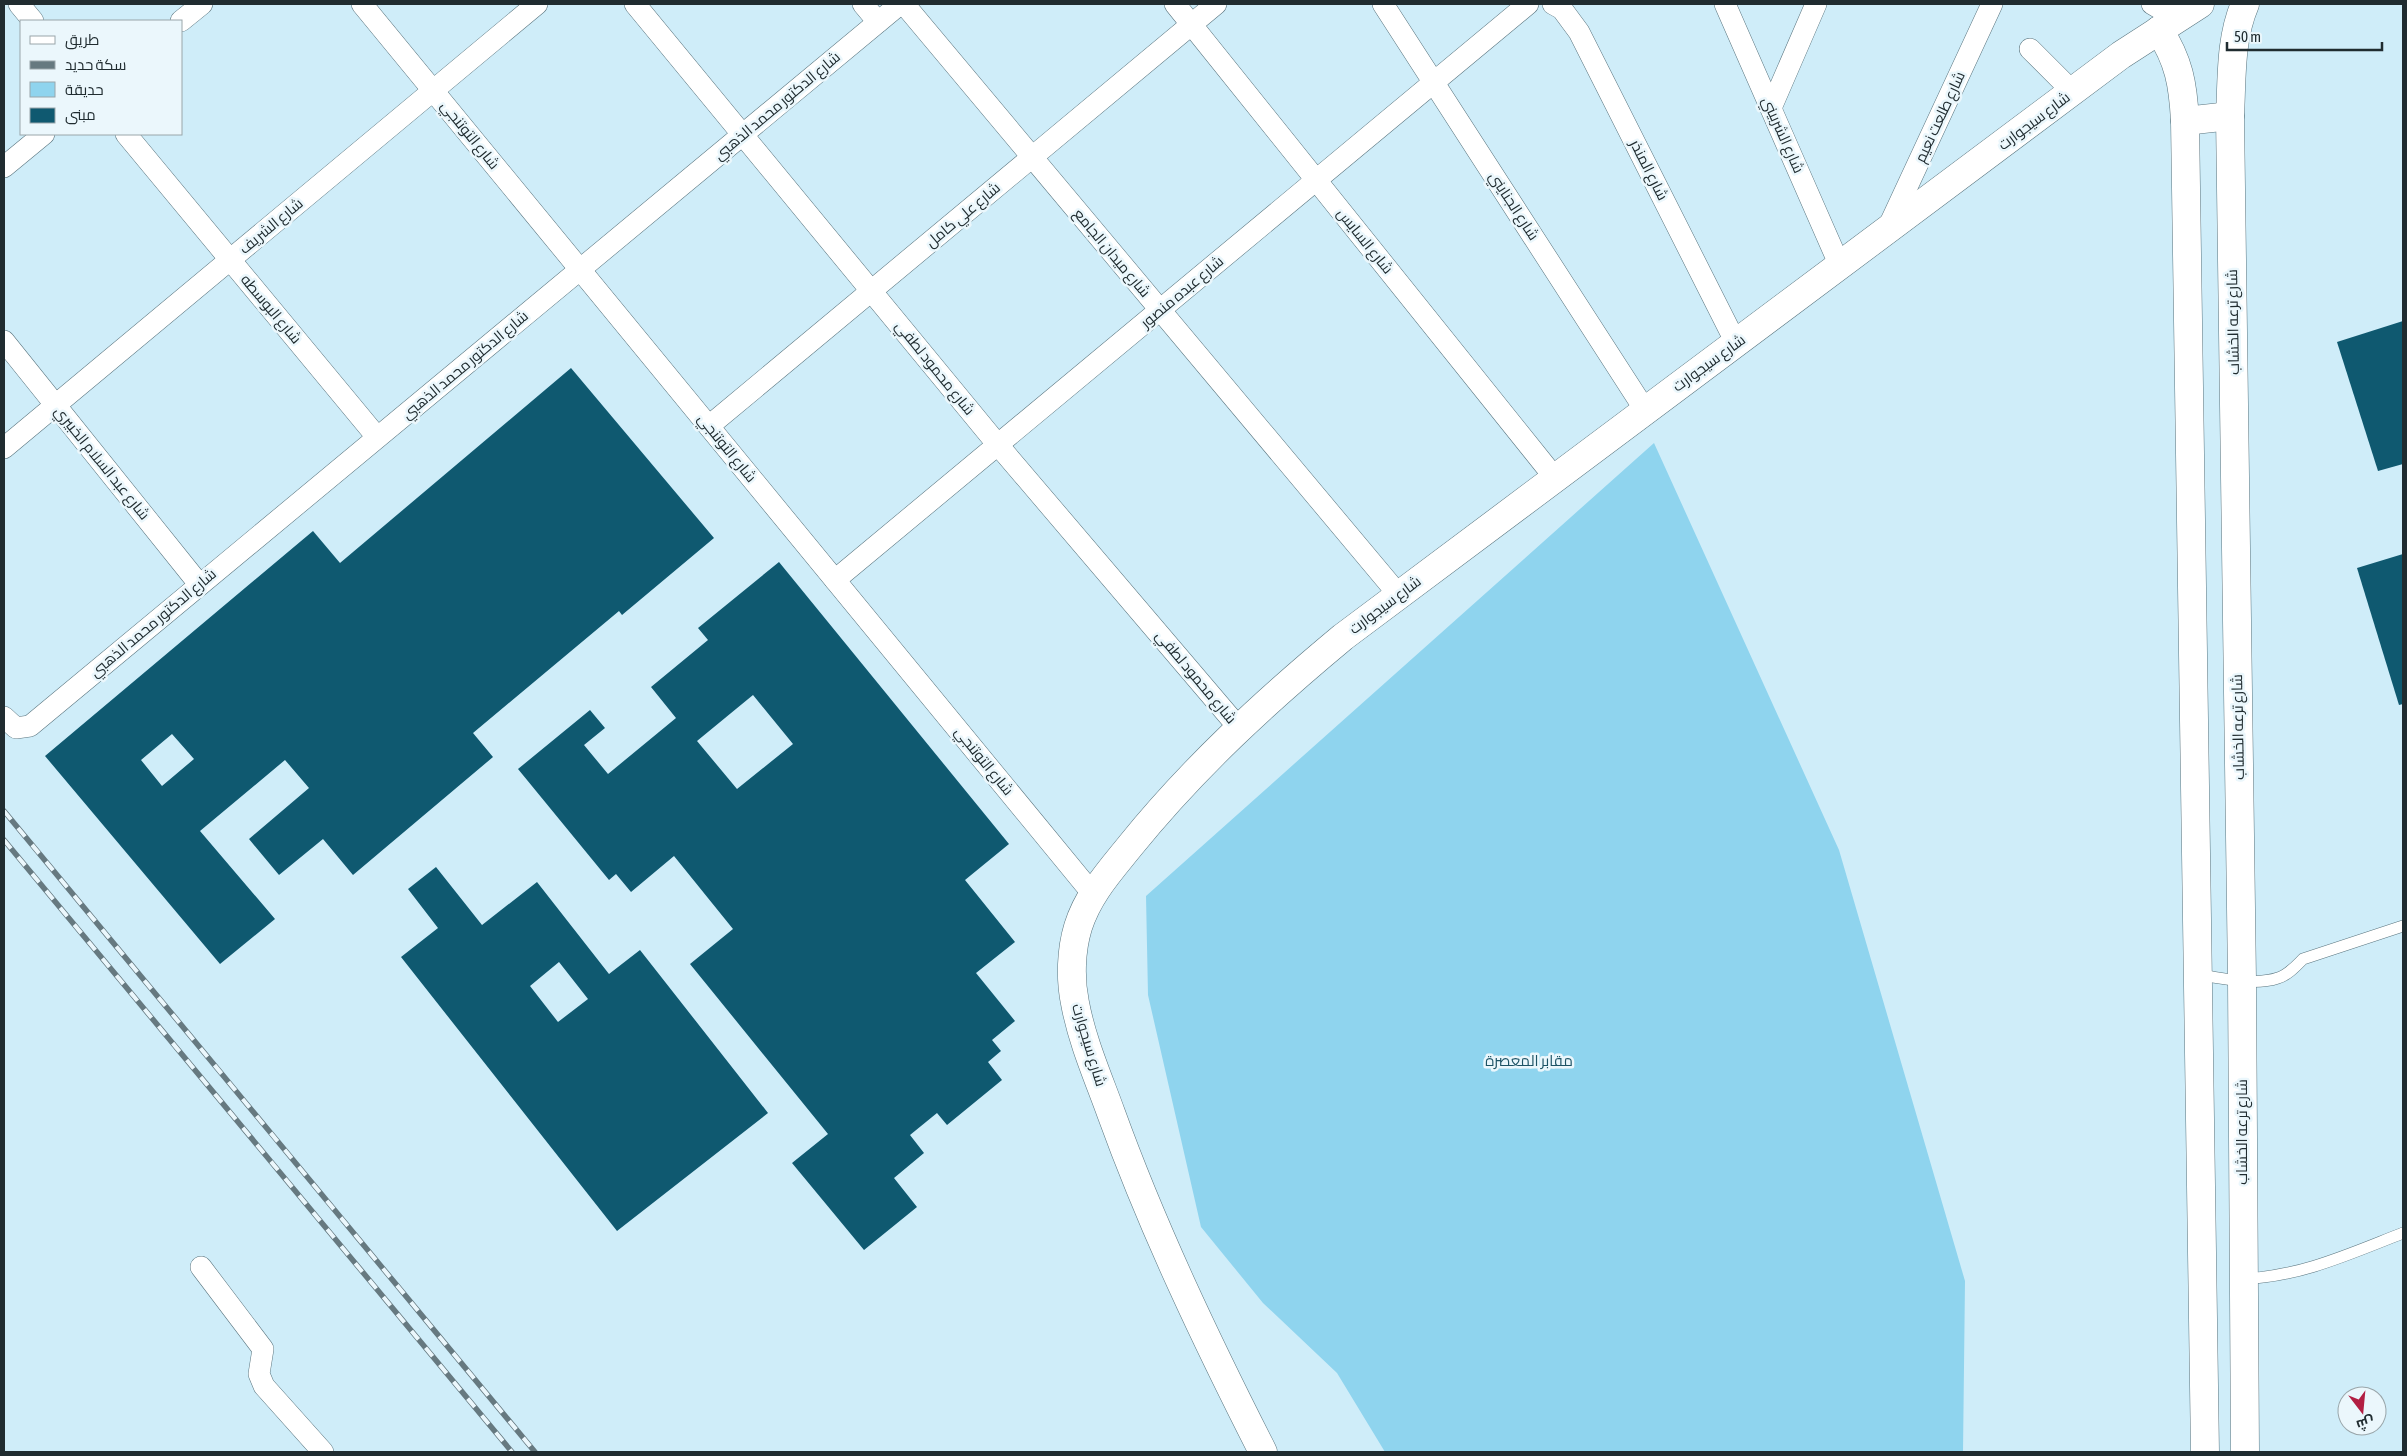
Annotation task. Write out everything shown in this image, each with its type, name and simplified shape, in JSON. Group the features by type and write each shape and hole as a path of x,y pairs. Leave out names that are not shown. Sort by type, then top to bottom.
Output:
{"street":[{"path":"19,4 32,20"},
{"path":"182,20 202,4"},
{"name":"شارع التوتنجي","path":"362,4 1092,893"},
{"name":"شارع الشريف","path":"4,448 537,4"},
{"name":"شارع محمود لطفي","path":"636,4 998,444 1239,728"},
{"path":"863,4 878,22"},
{"name":"شارع الدكتور محمد الذهبي","path":"4,717 16,728 23,729 30,726 900,4"},
{"name":"شارع ميدان الجامع","path":"904,4 1398,594"},
{"name":"شارع السايس","path":"1175,4 1555,478"},
{"name":"شارع علي كامل","path":"709,426 1216,4"},
{"name":"شارع الجنايني","path":"1383,4 1645,410"},
{"name":"شارع عبده منصور","path":"835,580 1528,4"},
{"name":"شارع المنذر","path":"1553,4 1562,9 1579,32 1736,343"},
{"name":"شارع الشربيني","path":"1725,4 1840,266"},
{"path":"1771,108 1816,4"},
{"name":"شارع طلعت نعيم","path":"1887,230 1992,4"},
{"name":"شارع سيجوارت","path":"1263,1452 1232,1393 1132,1169 1085,1040 1075,1002 1072,965 1078,928 1092,893 1161,807 1239,728 1289,682 1398,594 2073,92 2162,17 2200,4"},
{"name":"شارع ترعه الخشاب","path":"2245,4 2237,27 2233,49 2230,116 2242,980 2245,1452"},
{"path":"2162,17 2180,73 2185,122 2205,1452"},
{"path":"2030,49 2073,92"},
{"path":"2185,122 2230,116"},
{"path":"4,167 43,135"},
{"name":"شارع البوسطه","path":"127,135 377,437"},
{"name":"شارع عبد السلام الخبيري","path":"4,341 199,584"},
{"path":"201,1267 263,1350 259,1374 264,1386 323,1452"},
{"path":"2202,1280 2244,1279"}],"lane":[{"path":"2199,975 2242,980 2278,978 2290,971 2303,959 2403,926"},
{"path":"2244,1279 2271,1278 2299,1272 2403,1233"}],"green space":[{"name":"مقابر المعصرة","path":"1654,443 1839,850 1965,1281 1963,1452 1385,1452 1337,1373 1263,1303 1201,1227 1148,995 1146,896"}],"building":[{"path":"2403,321 2403,464 2378,471 2337,342"},
{"path":"571,368 714,538 622,615 619,611 473,733 493,757 353,875 323,839 279,875 249,839 309,788 285,760 200,831 275,919 220,964 45,756 313,531 340,563","holes":["172,734 194,759 162,786 141,760"]},
{"path":"2403,554 2403,704 2399,705 2357,568"},
{"path":"779,562 1009,844 965,880 1015,942 976,973 1015,1021 992,1040 1001,1051 988,1062 1002,1080 947,1125 937,1113 910,1135 924,1153 894,1178 917,1207 864,1250 792,1163 828,1134 690,964 733,929 674,856 631,892 616,874 609,880 518,769 590,710 605,728 584,745 608,774 676,718 651,687 708,640 698,628","holes":["753,695 793,744 737,789 697,741"]},
{"path":"436,867 482,925 537,882 609,974 640,950 768,1113 617,1231 401,957 438,928 408,889","holes":["559,962 588,999 558,1022 530,986"]}],"railway":[{"path":"4,811 535,1452"},
{"path":"4,840 512,1452"}]}
